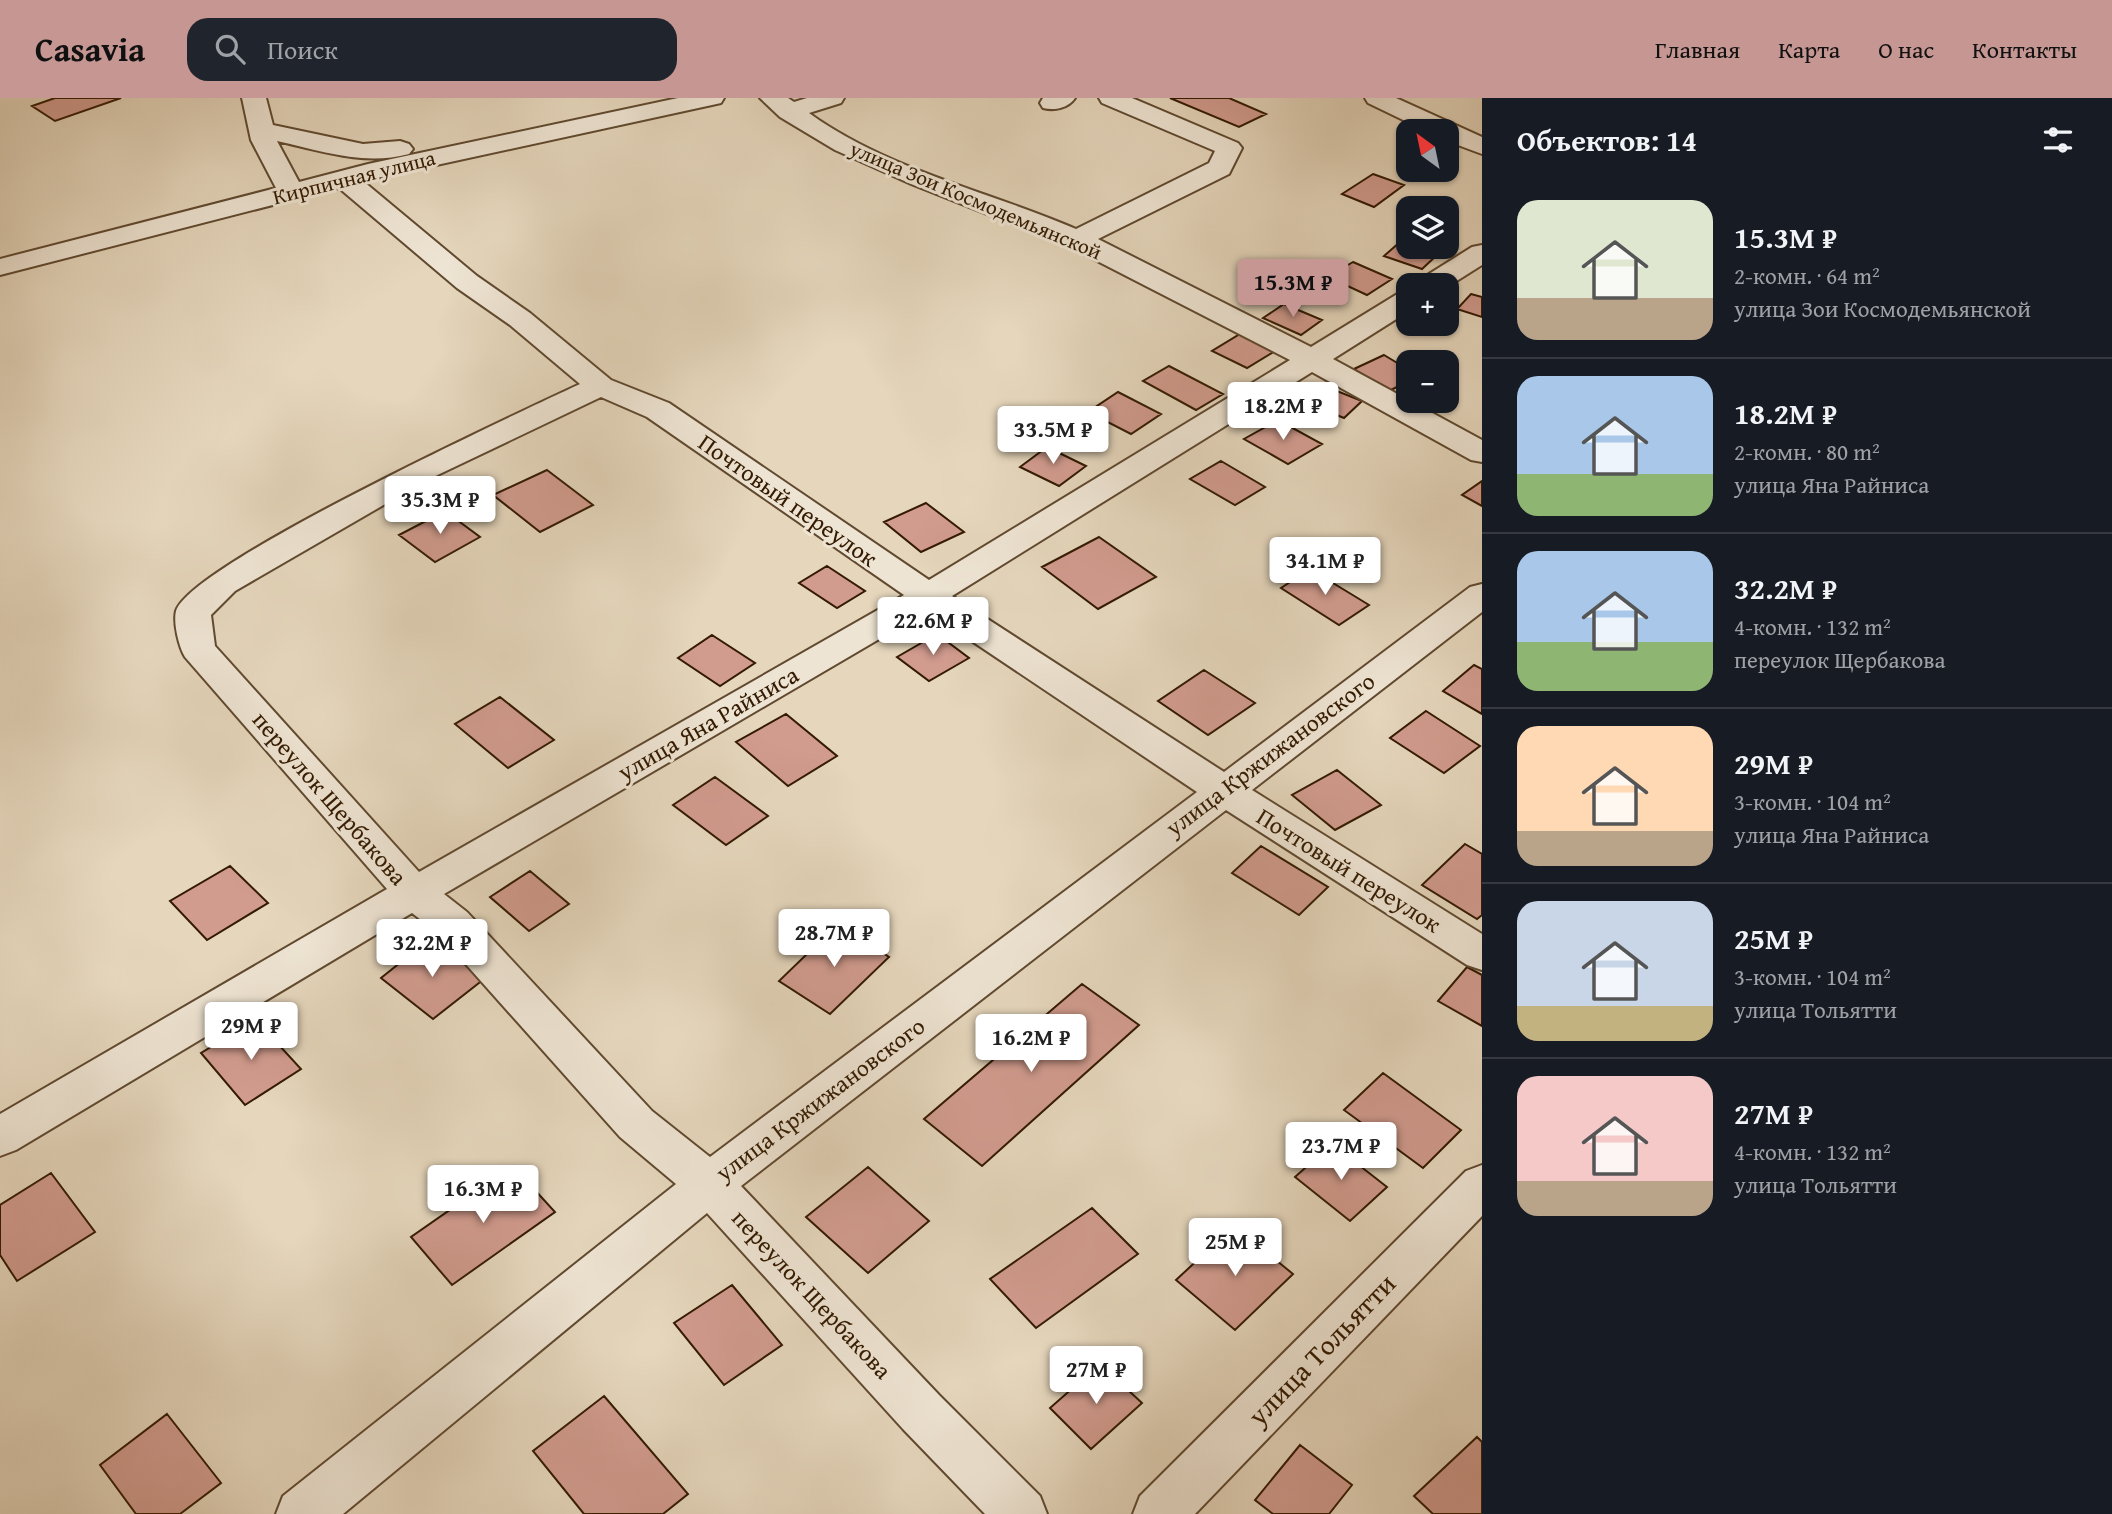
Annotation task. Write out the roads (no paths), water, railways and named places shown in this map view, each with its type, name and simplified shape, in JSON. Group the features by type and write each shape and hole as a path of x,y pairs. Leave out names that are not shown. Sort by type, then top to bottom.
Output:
{"street":[{"path":"254,98 264,141 292,192"},
{"path":"261,130 363,152 375,151 435,145 618,98"},
{"name":"Кирпичная улица","path":"0,267 343,178 712,98"},
{"path":"780,105 832,98"},
{"path":"1077,239 1220,168 1229,148 1111,98"},
{"path":"1377,98 1420,119"},
{"name":"улица Зои Космодемьянской","path":"780,105 864,157 1077,239 1313,360 1482,453"},
{"path":"1460,137 1482,146"},
{"name":"Почтовый переулок","path":"343,178 467,282 561,351 600,386 658,410 928,596 1223,790 1482,954"},
{"path":"1450,273 1482,253"},
{"name":"улица Яна Райниса","path":"0,1137 414,893 928,596 1396,307"},
{"name":"переулок Щербакова","path":"600,386 414,474 223,583 193,612 198,649 414,893 453,923 636,1124 709,1184 921,1412 1021,1514"},
{"name":"улица Кржижановского","path":"302,1514 709,1184 1482,595"},
{"name":"улица Тольятти","path":"1160,1514 1482,1185"}]}
